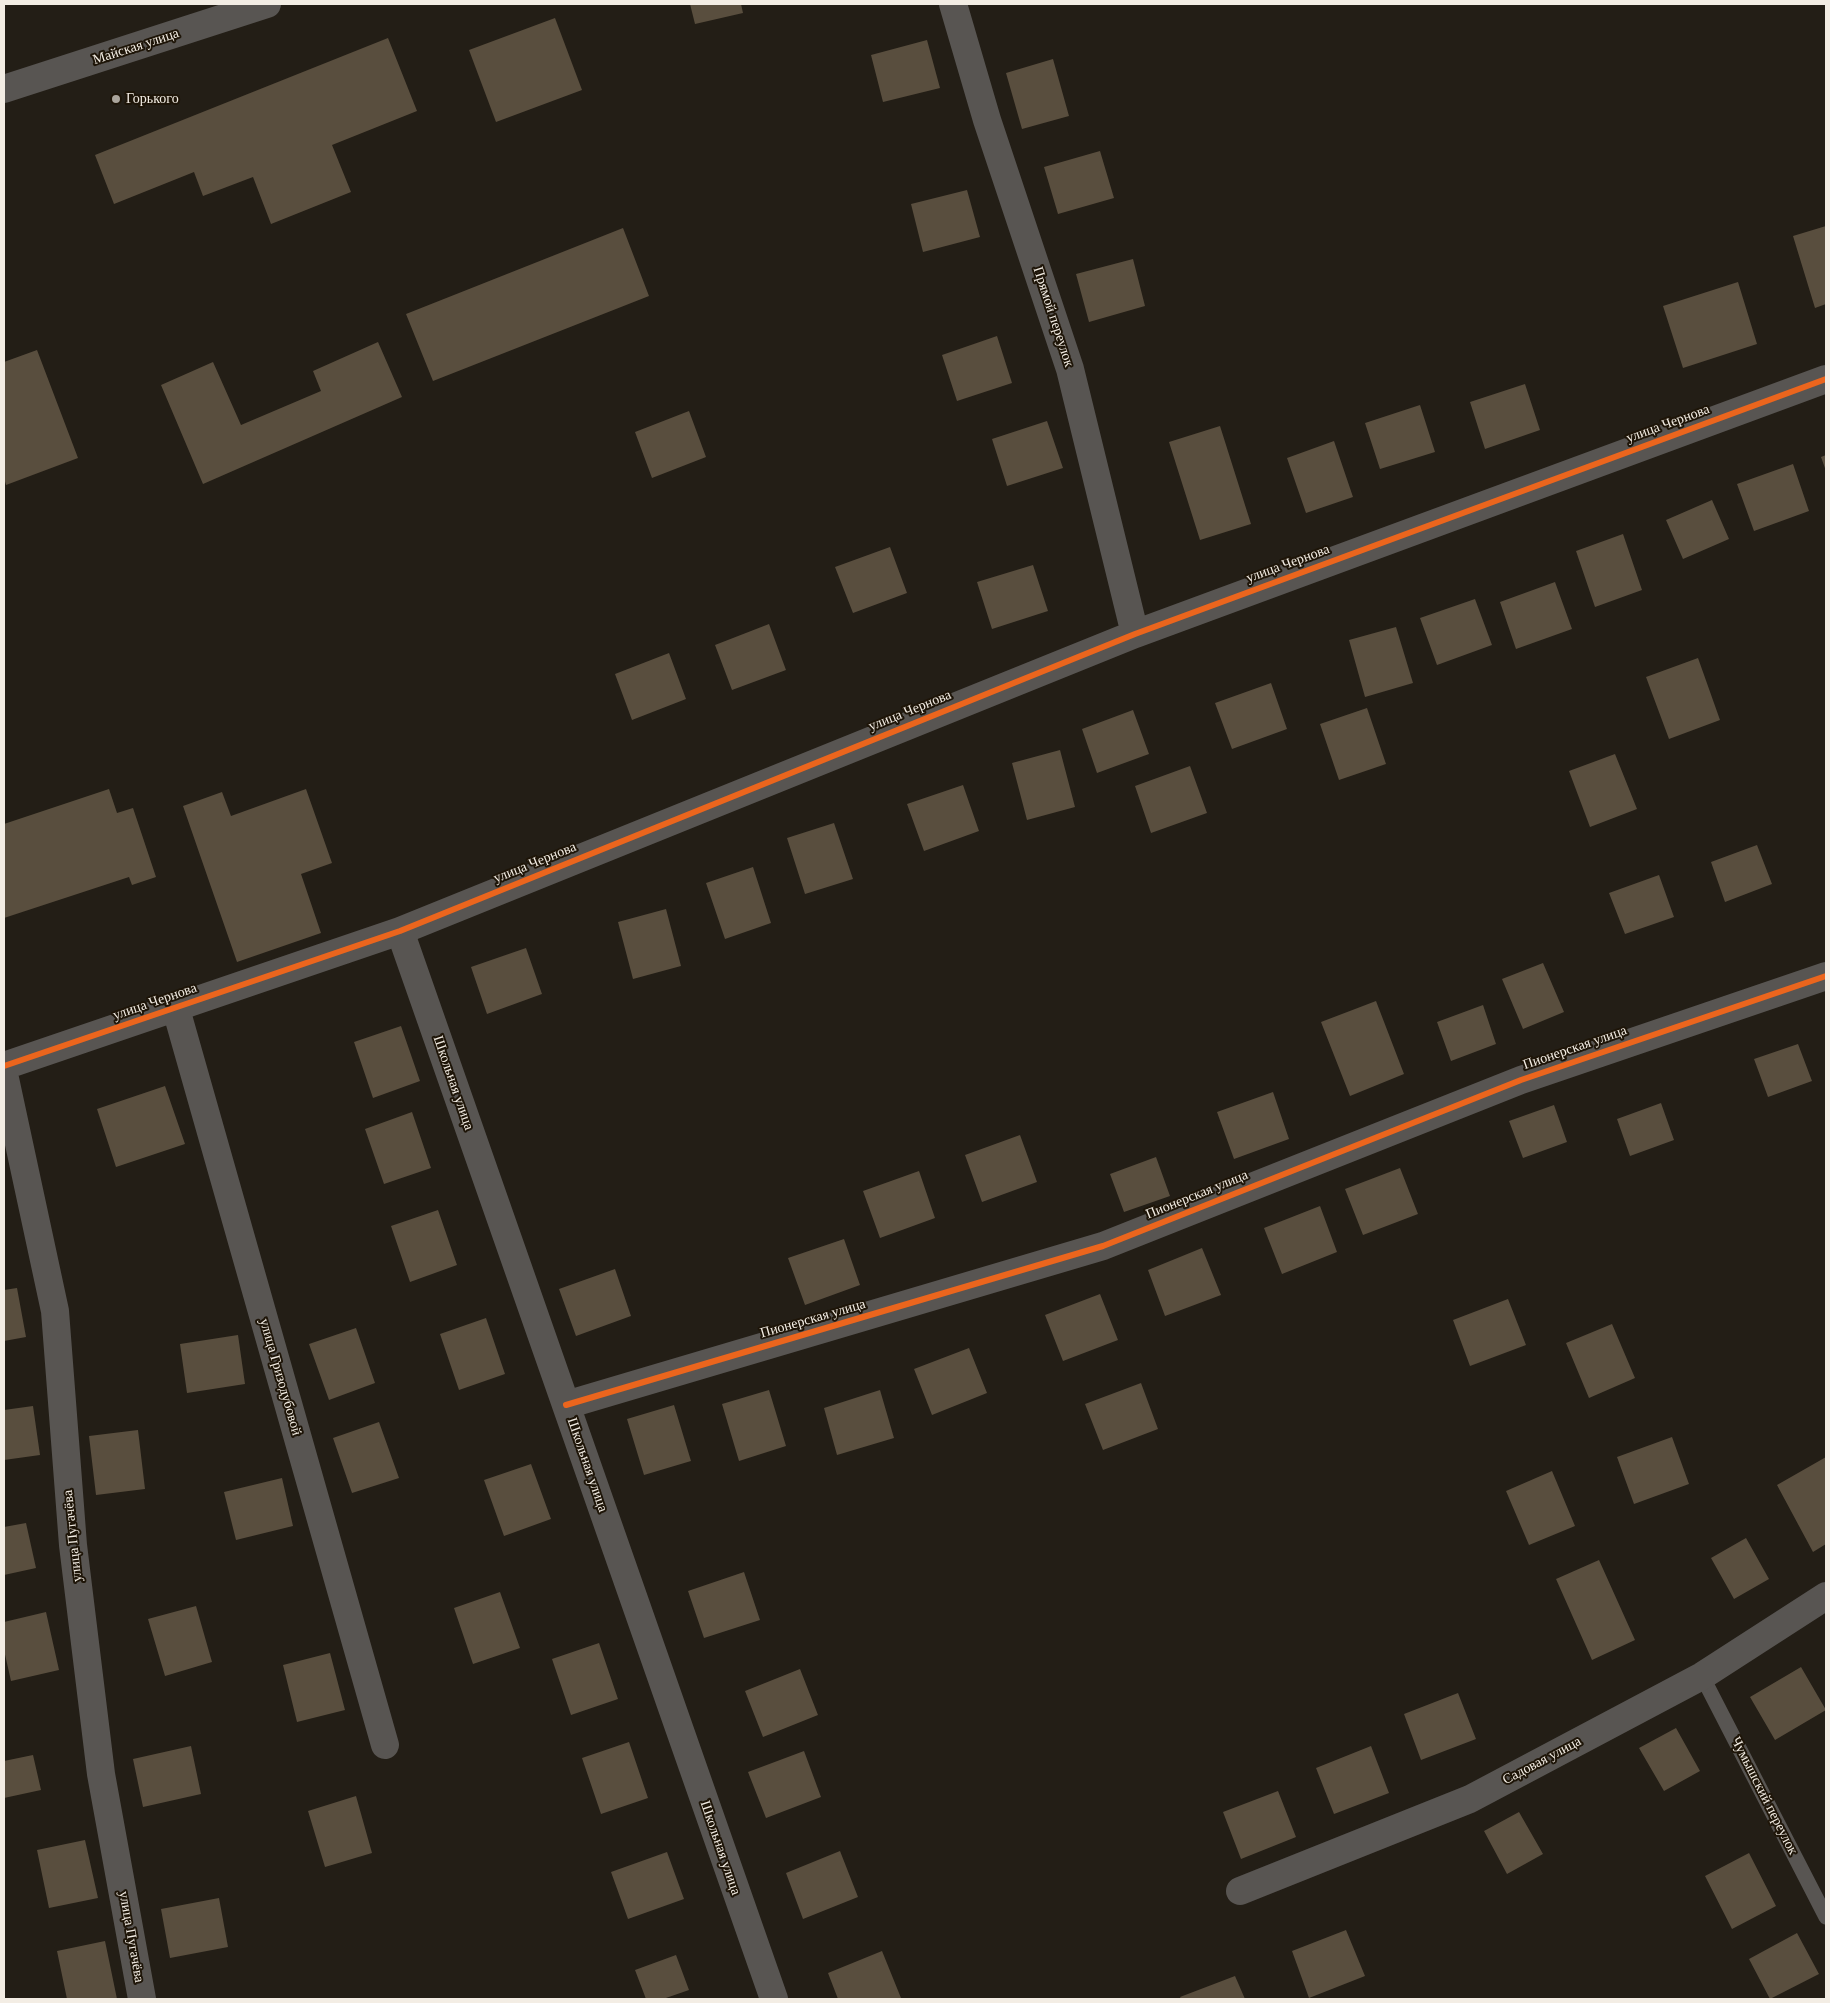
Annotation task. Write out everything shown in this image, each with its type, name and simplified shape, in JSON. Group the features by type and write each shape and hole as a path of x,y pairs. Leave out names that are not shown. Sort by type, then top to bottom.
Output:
{"street":[{"name":"Майская улица","path":"4,90 267,4"},
{"name":"Прямой переулок","path":"953,4 987,120 1070,369 1135,634"},
{"name":"улица Чернова","path":"4,1066 176,1009 400,931 1135,634 1826,379"},
{"name":"Школьная улица","path":"400,931 774,1999"},
{"name":"Пионерская улица","path":"566,1405 1103,1246 1521,1080 1826,976"},
{"name":"улица Гризодубовой","path":"176,1009 384,1745"},
{"name":"улица Пугачёва","path":"4,1074 55,1310 73,1544 100,1764 142,1999"},
{"name":"Садовая улица","path":"1240,1891 1470,1799 1702,1676 1826,1596"}],"lane":[{"name":"Чумышский переулок","path":"1702,1676 1826,1917"}],"building":[{"path":"690,4 741,4 743,13 695,24"},
{"path":"555,18 582,90 496,122 469,50"},
{"path":"388,38 417,111 332,145 351,192 271,224 253,177 203,196 194,172 114,204 95,155"},
{"path":"927,40 940,88 883,102 871,55"},
{"path":"1053,59 1069,116 1022,129 1006,73"},
{"path":"1100,151 1114,198 1058,214 1044,167"},
{"path":"967,190 980,237 923,252 911,204"},
{"path":"1826,226 1826,304 1815,308 1793,236"},
{"path":"623,228 649,296 433,381 406,314"},
{"path":"1133,259 1145,306 1089,322 1076,274"},
{"path":"1738,282 1757,344 1683,368 1663,306"},
{"path":"997,336 1012,383 957,401 942,355"},
{"path":"378,342 402,397 203,484 161,385 213,362 241,425 321,391 313,371"},
{"path":"37,350 78,458 6,485 4,478 4,362"},
{"path":"1525,384 1540,430 1485,449 1470,402"},
{"path":"1420,405 1435,452 1380,469 1365,423"},
{"path":"689,411 706,457 652,478 635,432"},
{"path":"1047,421 1063,468 1007,486 992,439"},
{"path":"1220,426 1251,524 1200,540 1169,442"},
{"path":"1334,441 1353,497 1306,513 1287,458"},
{"path":"1826,455 1826,471 1821,457"},
{"path":"1793,464 1809,511 1754,531 1737,484"},
{"path":"1712,500 1729,539 1683,559 1666,520"},
{"path":"1623,534 1642,590 1595,607 1576,551"},
{"path":"890,547 907,593 853,613 835,567"},
{"path":"1033,565 1048,611 992,629 977,582"},
{"path":"1555,582 1572,629 1516,649 1500,602"},
{"path":"1475,599 1492,645 1437,665 1420,618"},
{"path":"769,624 786,670 732,690 715,645"},
{"path":"1396,627 1413,683 1365,697 1349,640"},
{"path":"669,653 686,699 632,720 615,674"},
{"path":"1698,658 1720,720 1669,739 1646,677"},
{"path":"1271,683 1287,729 1232,749 1215,703"},
{"path":"1367,708 1386,764 1339,780 1320,724"},
{"path":"1133,710 1149,754 1097,773 1082,729"},
{"path":"1060,750 1075,807 1027,820 1012,763"},
{"path":"1615,754 1637,809 1590,827 1569,771"},
{"path":"1190,766 1207,813 1151,833 1135,786"},
{"path":"963,785 979,831 924,851 907,804"},
{"path":"109,789 117,813 133,808 156,877 132,885 129,877 4,918 4,824"},
{"path":"306,789 332,863 301,874 321,933 237,962 183,806 222,792 231,816"},
{"path":"834,823 853,879 805,894 787,838"},
{"path":"1757,845 1772,884 1725,902 1711,862"},
{"path":"753,867 771,923 725,939 706,883"},
{"path":"1659,875 1674,917 1625,934 1609,893"},
{"path":"666,909 681,966 633,979 618,922"},
{"path":"526,948 542,994 487,1014 471,967"},
{"path":"1543,963 1564,1012 1523,1029 1502,979"},
{"path":"1376,1001 1404,1074 1350,1096 1321,1022"},
{"path":"1483,1005 1496,1044 1451,1061 1437,1022"},
{"path":"401,1026 420,1081 373,1098 354,1042"},
{"path":"1798,1044 1812,1081 1768,1097 1754,1059"},
{"path":"165,1086 185,1144 116,1167 97,1109"},
{"path":"1273,1092 1289,1139 1234,1159 1217,1112"},
{"path":"1661,1103 1674,1140 1630,1156 1617,1119"},
{"path":"1554,1105 1567,1142 1523,1158 1509,1121"},
{"path":"412,1112 431,1168 384,1184 365,1129"},
{"path":"1020,1135 1037,1182 982,1202 965,1155"},
{"path":"1156,1157 1170,1196 1124,1212 1110,1174"},
{"path":"1400,1168 1418,1214 1363,1235 1345,1189"},
{"path":"919,1171 935,1218 880,1238 863,1191"},
{"path":"1320,1206 1337,1252 1282,1274 1264,1228"},
{"path":"438,1210 457,1265 410,1282 391,1226"},
{"path":"844,1239 860,1285 805,1305 788,1258"},
{"path":"1202,1248 1221,1295 1165,1316 1148,1270"},
{"path":"615,1269 631,1316 576,1336 559,1289"},
{"path":"17,1288 26,1337 4,1341 4,1290"},
{"path":"1100,1294 1118,1340 1063,1361 1045,1315"},
{"path":"1508,1299 1526,1345 1470,1366 1453,1320"},
{"path":"486,1318 505,1374 459,1390 440,1334"},
{"path":"1612,1324 1635,1378 1589,1398 1566,1343"},
{"path":"356,1328 375,1383 329,1400 309,1344"},
{"path":"238,1335 245,1384 187,1393 180,1344"},
{"path":"969,1348 987,1393 932,1415 914,1369"},
{"path":"1141,1383 1158,1429 1103,1450 1085,1404"},
{"path":"769,1390 786,1446 739,1461 722,1404"},
{"path":"880,1390 894,1438 837,1455 824,1408"},
{"path":"674,1405 691,1461 644,1475 627,1419"},
{"path":"33,1406 40,1455 4,1460 4,1410"},
{"path":"379,1422 399,1478 352,1493 333,1438"},
{"path":"138,1430 145,1489 96,1495 89,1436"},
{"path":"1672,1437 1689,1484 1634,1504 1617,1457"},
{"path":"1826,1457 1826,1544 1813,1552 1777,1485"},
{"path":"531,1464 551,1519 504,1536 484,1480"},
{"path":"1552,1471 1575,1526 1529,1545 1506,1491"},
{"path":"282,1478 293,1526 236,1540 224,1492"},
{"path":"26,1523 36,1568 4,1575 4,1527"},
{"path":"1746,1538 1769,1579 1734,1599 1711,1558"},
{"path":"1599,1560 1635,1640 1592,1660 1556,1579"},
{"path":"744,1572 760,1620 704,1638 688,1591"},
{"path":"500,1592 520,1648 473,1664 454,1608"},
{"path":"196,1606 212,1662 165,1676 148,1619"},
{"path":"46,1612 59,1670 11,1681 4,1650 4,1622"},
{"path":"599,1643 618,1699 571,1715 552,1659"},
{"path":"330,1653 345,1710 297,1722 283,1665"},
{"path":"1801,1667 1826,1710 1775,1740 1750,1697"},
{"path":"800,1669 818,1715 763,1737 745,1691"},
{"path":"1458,1693 1476,1739 1421,1760 1404,1714"},
{"path":"1676,1728 1700,1771 1664,1791 1639,1748"},
{"path":"629,1742 648,1798 601,1814 582,1758"},
{"path":"191,1746 201,1794 143,1807 133,1759"},
{"path":"1371,1746 1389,1793 1334,1814 1316,1768"},
{"path":"804,1751 821,1797 766,1818 748,1772"},
{"path":"33,1755 41,1790 4,1798 4,1761"},
{"path":"1278,1791 1296,1837 1241,1859 1223,1812"},
{"path":"356,1796 372,1853 325,1867 308,1811"},
{"path":"1519,1812 1543,1854 1507,1874 1484,1831"},
{"path":"85,1840 98,1898 49,1908 37,1850"},
{"path":"840,1851 858,1897 803,1919 786,1873"},
{"path":"667,1852 684,1899 628,1919 611,1872"},
{"path":"1749,1853 1776,1906 1732,1929 1705,1876"},
{"path":"219,1898 228,1947 170,1958 161,1909"},
{"path":"1346,1930 1365,1976 1309,1998 1292,1951"},
{"path":"1797,1933 1819,1974 1770,1999 1749,1959"},
{"path":"105,1941 117,1999 67,1999 57,1951"},
{"path":"882,1951 901,1998 838,1999 828,1973"},
{"path":"676,1955 689,1990 663,1999 646,1999 635,1970"},
{"path":"1235,1976 1245,1999 1181,1999 1180,1997"}],"cycle path":[{"path":"4,1066 400,931 1135,634 1826,379"},
{"path":"566,1405 1103,1246 1521,1080 1826,976"}],"place":[{"name":"Горького","path":"116,99"}]}
